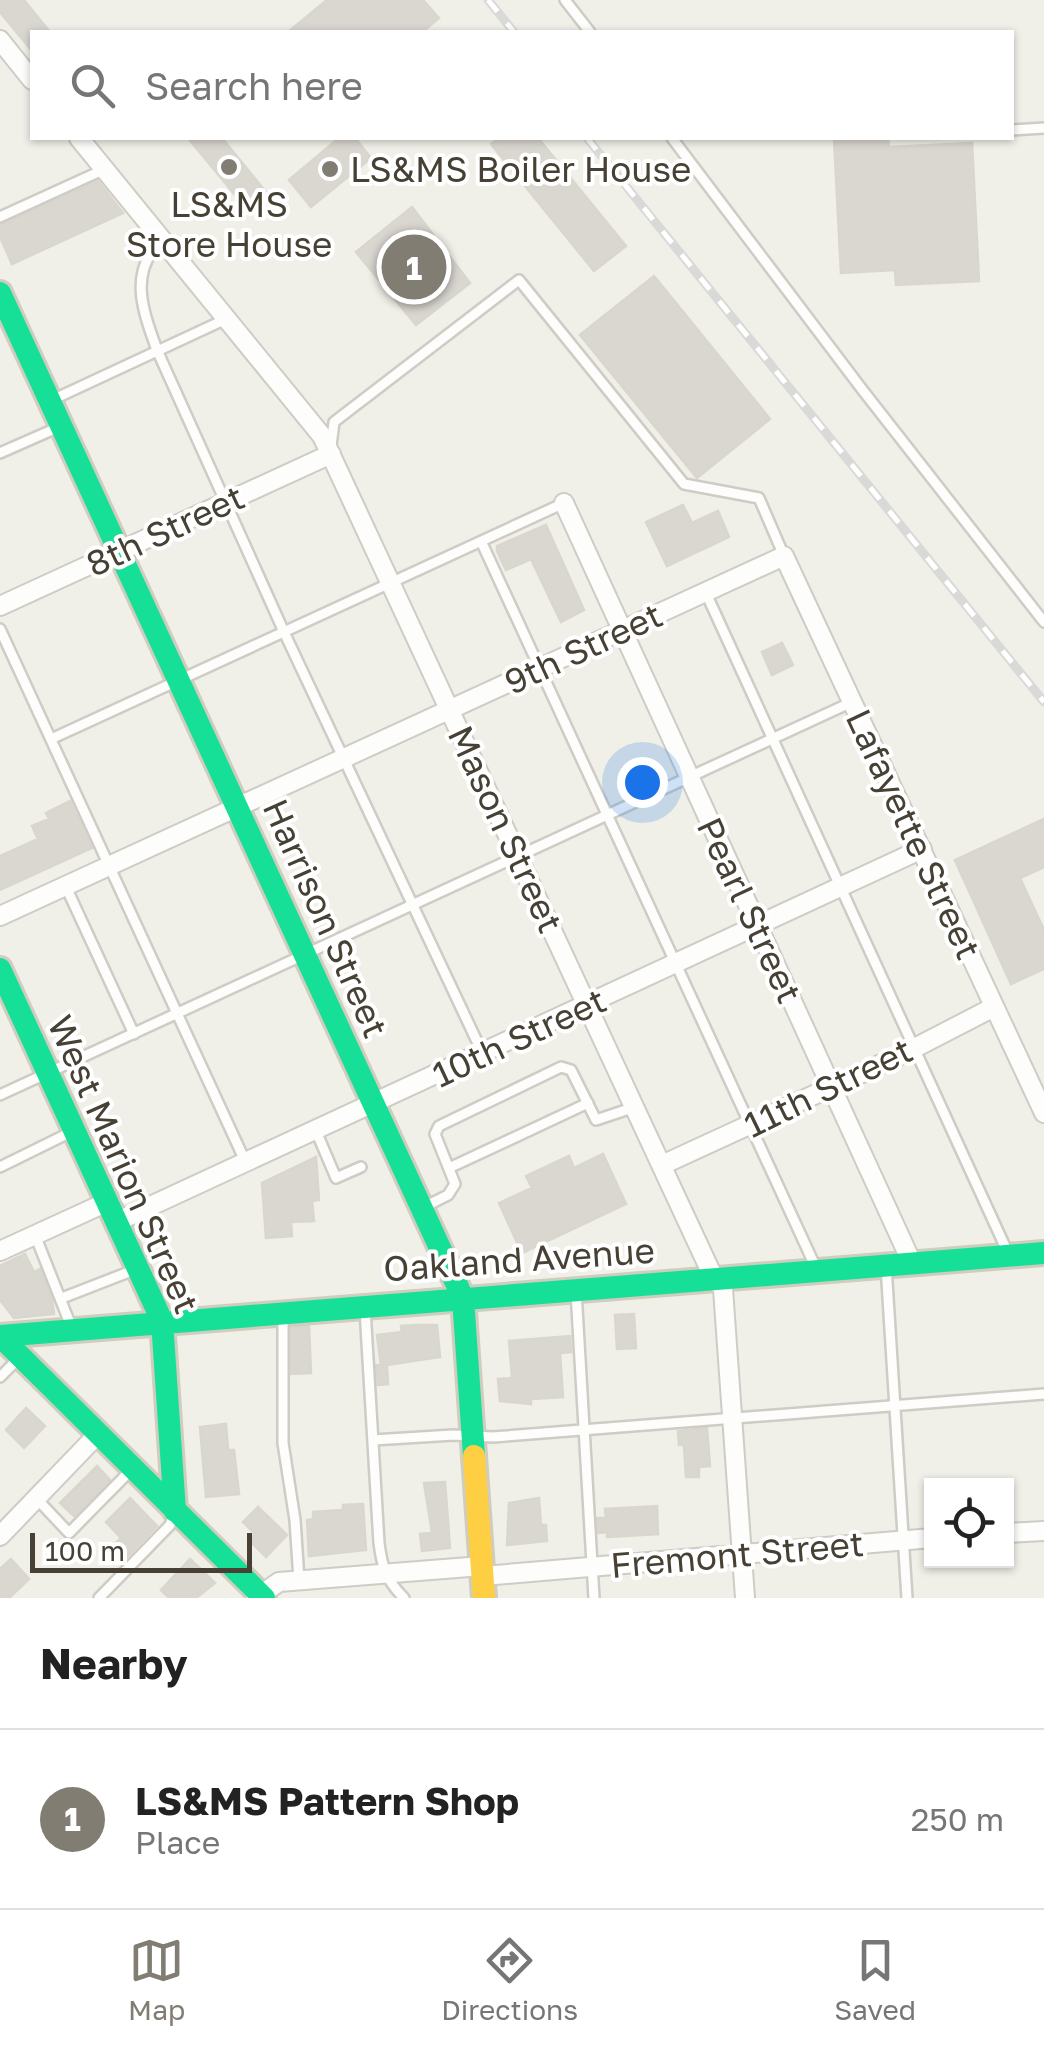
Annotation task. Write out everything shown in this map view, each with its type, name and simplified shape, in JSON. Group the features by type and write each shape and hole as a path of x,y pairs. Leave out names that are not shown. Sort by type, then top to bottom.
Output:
{"street":[{"path":"0,40 30,78"},
{"name":"Mason Street","path":"81,140 322,436 710,1270 718,1278 726,1300 745,1598"},
{"name":"Harrison Street","path":"0,293 463,1298 483,1580"},
{"name":"8th Street","path":"0,606 330,454"},
{"name":"Pearl Street","path":"564,503 912,1264"},
{"name":"9th Street","path":"0,916 784,556"},
{"name":"Lafayette Street","path":"784,556 1044,1113"},
{"name":"10th Street","path":"0,1252 35,1235 111,1212 316,1132 922,849"},
{"name":"West Marion Street","path":"0,969 162,1320 175,1511"},
{"name":"11th Street","path":"662,1165 833,1088 994,1006"},
{"name":"Oakland Avenue","path":"0,1336 162,1320 1044,1254"},
{"path":"0,1336 260,1597"},
{"path":"0,1536 98,1434"},
{"path":"1014,1533 1044,1531"},
{"name":"Fremont Street","path":"260,1597 278,1582 299,1580 384,1574 483,1580 592,1566 924,1539"}],"lane":[{"path":"565,0 588,30"},
{"path":"1014,130 1044,128"},
{"path":"674,140 1044,622"},
{"path":"0,217 105,169"},
{"path":"162,240 147,254 140,279 143,310 157,350 284,632 482,1052"},
{"path":"330,454 334,422 519,280 684,484 759,498 784,556"},
{"path":"50,401 226,319"},
{"path":"0,454 62,426"},
{"path":"51,739 564,503"},
{"path":"481,541 818,1271"},
{"path":"705,592 1008,1256"},
{"path":"0,629 246,1162"},
{"path":"0,1095 852,702"},
{"path":"66,886 134,1034"},
{"path":"421,1208 452,1191 454,1184 435,1134 439,1126 561,1067 571,1070 599,1122 635,1107"},
{"path":"449,1168 588,1104"},
{"path":"0,1167 74,1131"},
{"path":"316,1132 336,1178 362,1166"},
{"path":"35,1235 72,1329"},
{"path":"886,1266 907,1598"},
{"path":"62,1298 138,1269"},
{"path":"575,1289 594,1598"},
{"path":"365,1306 378,1543 384,1574 404,1598"},
{"path":"282,1312 283,1443 299,1580"},
{"path":"0,1377 20,1357"},
{"path":"373,1440 584,1430 1044,1394"},
{"path":"36,1498 69,1534 132,1469"},
{"path":"98,1598 165,1531 175,1511"}],"building":[{"path":"0,0 24,0 48,30 30,30 30,49 0,12"},
{"path":"327,0 423,0 439,18 424,30 290,30"},
{"name":"LS&MS Store House","path":"190,140 224,140 270,197 250,213"},
{"name":"LS&MS Boiler House","path":"337,140 357,140 371,158 311,207 289,180"},
{"path":"496,140 540,140 626,246 594,271 491,144"},
{"path":"834,140 888,140 889,147 972,143 979,281 896,285 895,270 841,273"},
{"path":"98,181 123,213 12,264 0,237 0,225"},
{"path":"412,207 470,283 416,325 356,252"},
{"path":"654,276 770,419 697,478 580,335"},
{"path":"683,505 692,523 718,511 729,537 667,566 646,522"},
{"path":"546,525 584,610 561,622 531,559 506,570 497,551 497,546"},
{"path":"782,643 793,665 772,675 762,652"},
{"path":"70,801 92,848 0,890 0,856 38,839 32,826 49,819 46,813"},
{"path":"1044,819 1044,867 1020,878 1044,930 1044,969 1011,984 955,860"},
{"path":"603,1154 626,1204 522,1253 499,1203 532,1188 526,1176 569,1156 574,1168"},
{"path":"316,1157 319,1200 312,1201 314,1221 291,1222 292,1236 266,1238 262,1183"},
{"path":"25,1254 34,1272 40,1269 54,1314 14,1318 0,1300 0,1266"},
{"path":"634,1314 636,1348 617,1349 615,1315"},
{"path":"437,1325 440,1357 387,1365 388,1384 378,1385 376,1365 381,1365 377,1335 402,1332 401,1326"},
{"path":"309,1326 311,1373 291,1374 291,1327"},
{"path":"570,1336 571,1352 560,1353 563,1397 531,1399 531,1404 500,1401 498,1379 512,1378 509,1341"},
{"path":"26,1408 45,1426 24,1448 6,1430"},
{"path":"226,1424 228,1450 234,1450 239,1494 206,1497 200,1427"},
{"path":"707,1428 710,1466 699,1467 699,1477 686,1477 684,1445 679,1445 678,1431"},
{"path":"97,1466 110,1480 74,1516 60,1503"},
{"path":"445,1482 450,1548 422,1551 420,1534 432,1533 424,1483"},
{"path":"130,1498 157,1526 122,1562 109,1549 121,1538 106,1522"},
{"path":"539,1498 547,1541 507,1545 509,1503"},
{"path":"363,1504 366,1550 309,1556 307,1520 313,1519 313,1512"},
{"path":"657,1506 658,1534 607,1537 607,1532 598,1533 597,1518 606,1518 605,1509"},
{"path":"258,1507 287,1535 266,1557 249,1540 255,1534 243,1522"},
{"path":"11,1559 29,1579 9,1598 0,1598 0,1569"},
{"path":"190,1559 215,1583 196,1598 169,1598 161,1590"}],"railway":[{"path":"488,0 512,30"},
{"path":"589,140 1044,702"}],"traffic: fast":[{"path":"0,293 463,1298 474,1456"},
{"path":"0,969 162,1321 175,1511"},
{"path":"0,1336 1044,1253"},
{"path":"0,1336 264,1598"}],"traffic: slow":[{"path":"474,1456 484,1598"}],"place":[{"name":"LS&MS Store House","path":"229,167"},
{"name":"LS&MS Boiler House","path":"330,169"},
{"name":"LS&MS Pattern Shop","path":"414,267"}]}
